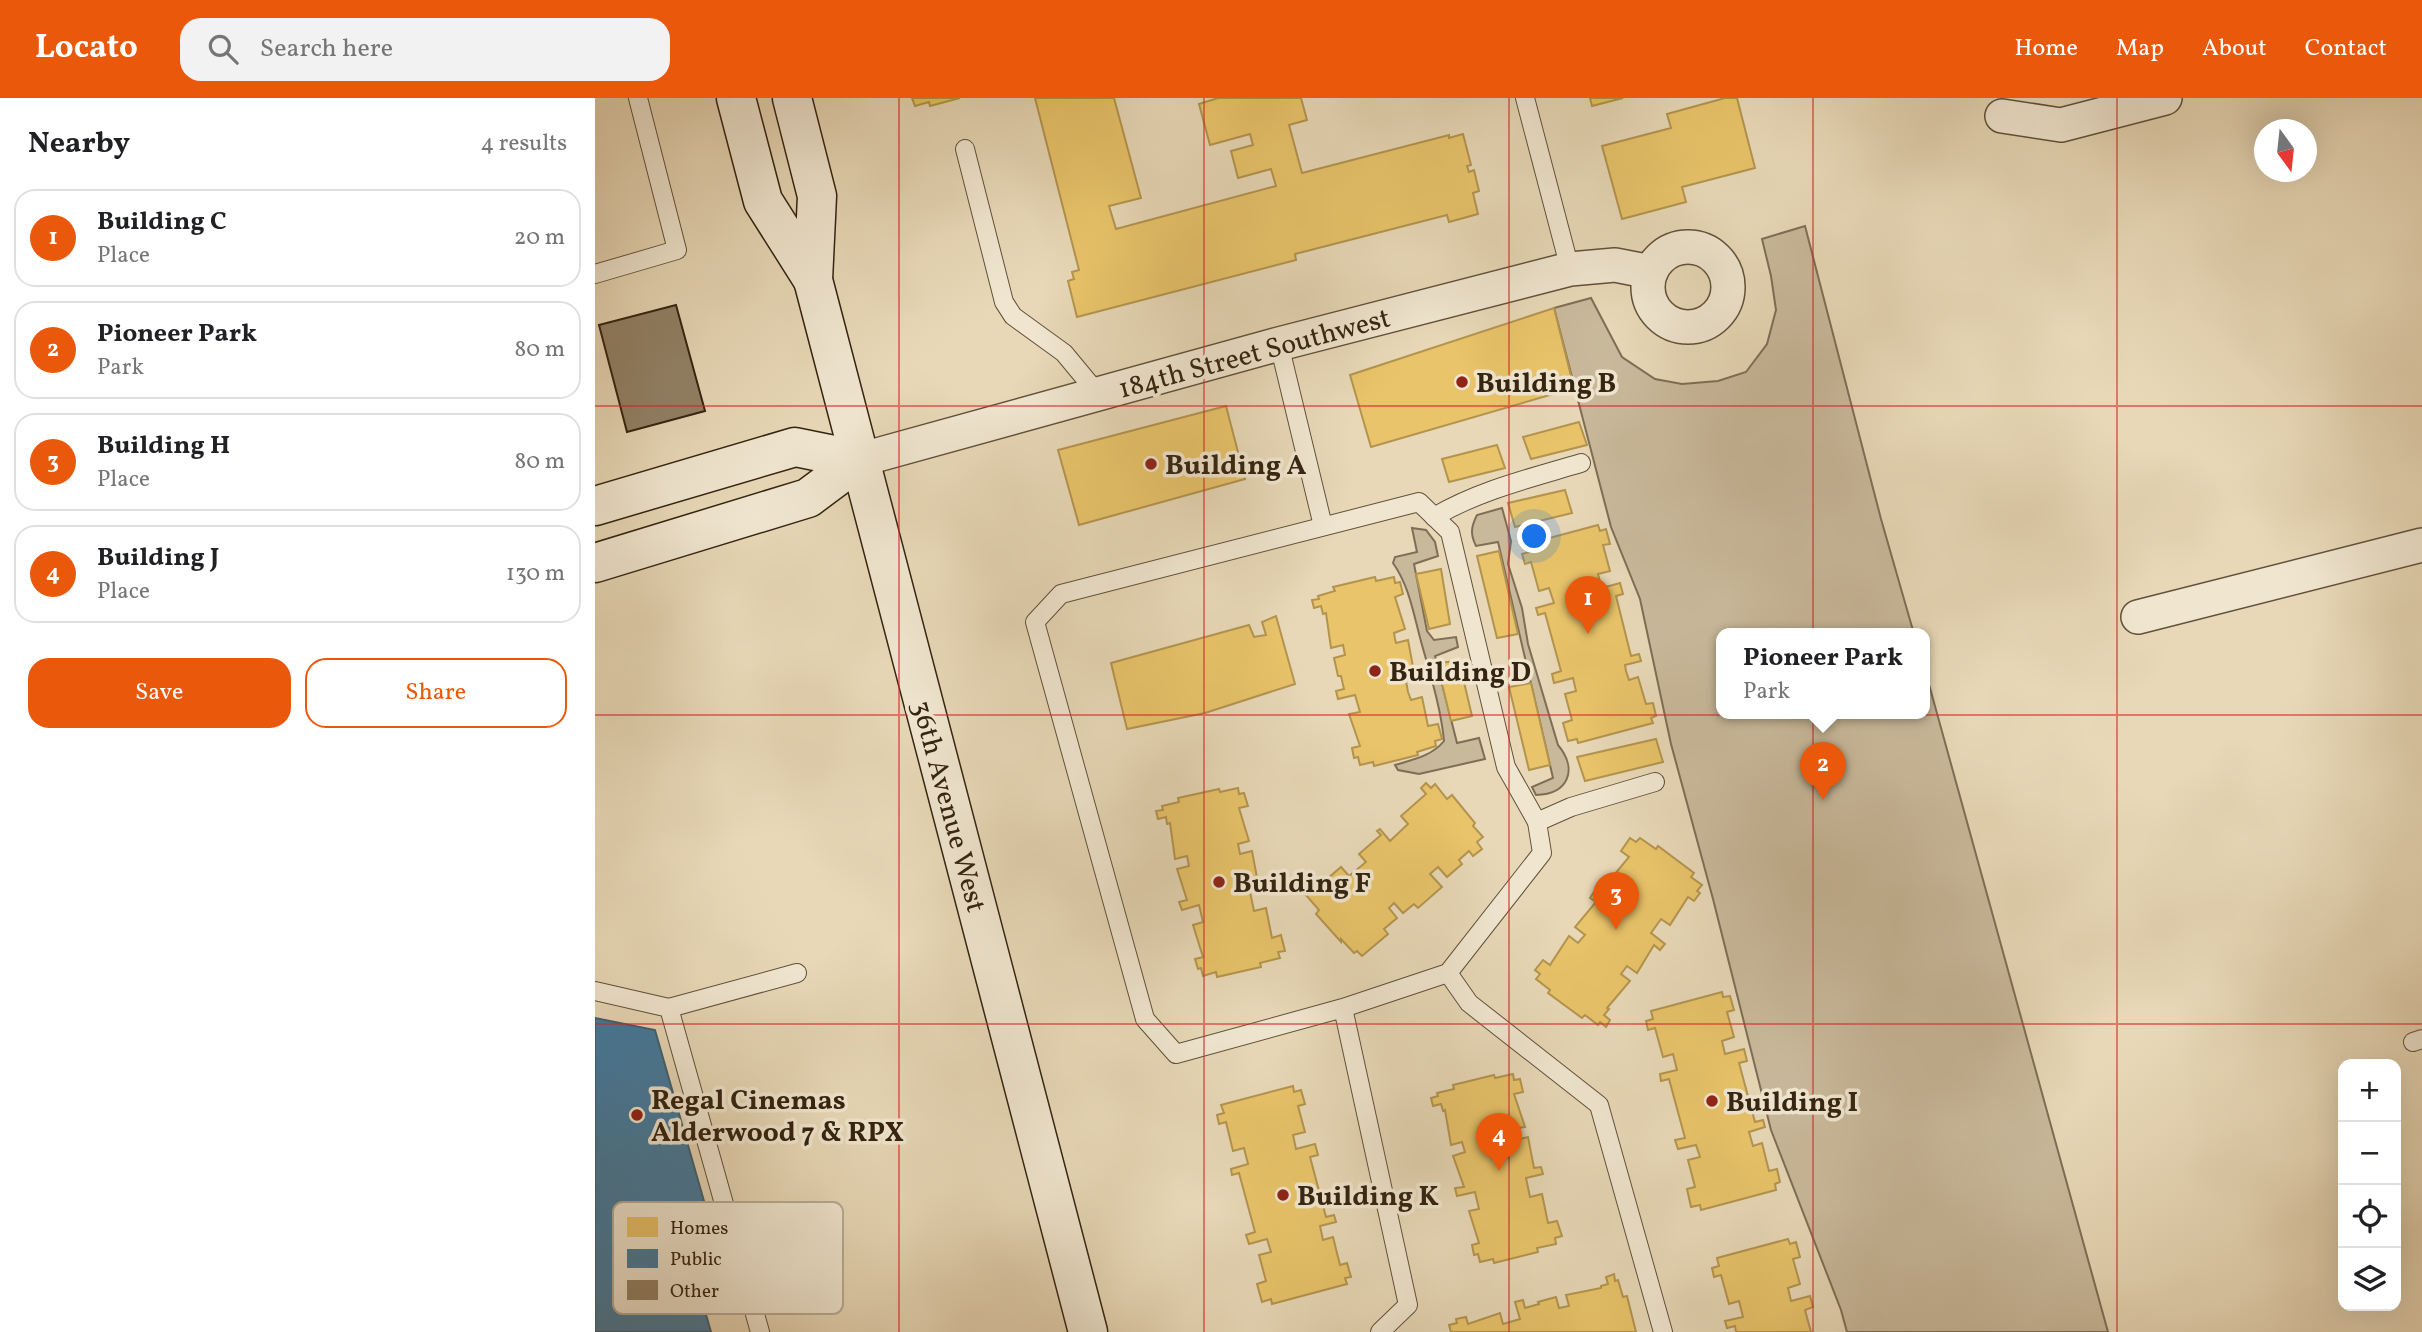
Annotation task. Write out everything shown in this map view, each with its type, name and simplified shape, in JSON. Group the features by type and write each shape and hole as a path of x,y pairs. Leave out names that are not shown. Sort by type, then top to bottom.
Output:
{"main road":[{"name":"36th Avenue West","path":"736,98 763,201 813,280"},
{"name":"36th Avenue West","path":"792,98 817,196 813,280 1088,1332"},
{"name":"184th Street Southwest","path":"595,506 795,447 859,460"},
{"name":"184th Street Southwest","path":"595,564 808,498 859,460"}],"street":[{"path":"2002,116 2061,125 2165,98"},
{"name":"184th Street Southwest","path":"859,460 1279,344 1570,269 1615,265 1651,272"},
{"path":"2138,617 2422,545"}],"lane":[{"path":"595,274 677,250 638,98"},
{"path":"1525,98 1570,269"},
{"path":"965,149 1004,302 1013,316 1064,353 1098,394"},
{"path":"1279,344 1323,526"},
{"path":"1434,517 1460,502 1497,488 1581,463"},
{"path":"1419,502 1450,532 1506,767 1537,822 1542,853 1448,973 1343,1008 1177,1054 1145,1019 1035,622 1061,594 1323,526 1419,502"},
{"path":"1537,822 1571,807 1655,782"},
{"path":"1448,973 1469,1003 1599,1105 1663,1332"},
{"path":"595,991 669,1008 797,974"},
{"path":"669,1008 723,1202"},
{"path":"1343,1008 1408,1305 1380,1332"},
{"path":"755,1314 760,1332"}],"shaded area":[{"path":"1805,226 1881,519 1912,628 1716,628 1716,719 1930,719 1930,688 2108,1332 1847,1332 1841,1310 1771,1130 1671,744 1640,599 1611,527 1554,308 1591,298 1622,357 1655,379 1682,384 1718,381 1746,372 1767,344 1776,310 1762,239"},
{"path":"1502,508 1511,541 1508,564 1522,608 1528,644 1558,745 1568,763 1569,771 1563,785 1547,794 1536,795 1532,787 1553,778 1498,542 1476,546 1472,534 1477,515"},
{"path":"1412,528 1426,530 1435,542 1438,556 1414,564 1427,631 1434,640 1456,637 1458,647 1435,656 1457,743 1479,738 1485,759 1419,774 1398,770 1395,765 1428,754 1444,741 1441,717 1411,602 1393,563 1395,557 1417,552"}],"building: Homes":[{"path":"912,98 960,98 930,106 929,102 915,106"},
{"path":"1035,98 1114,98 1141,198 1109,206 1116,229 1276,186 1271,169 1238,178 1231,151 1253,145 1250,134 1210,145 1199,104 1218,98 1301,98 1307,120 1289,125 1302,173 1449,135 1449,138 1463,134 1471,165 1467,166 1469,172 1474,170 1479,191 1473,193 1478,214 1449,222 1447,215 1295,254 1296,260 1077,317 1068,281 1074,279 1072,272 1079,270"},
{"path":"1590,98 1623,98 1592,106"},
{"path":"1725,98 1737,98 1755,168 1682,187 1686,202 1622,219 1602,146 1671,128 1667,114"},
{"name":"Building B","path":"1554,308 1574,388 1371,447 1350,375"},
{"name":"Building A","path":"1226,406 1245,479 1079,525 1058,450"},
{"path":"1579,422 1587,445 1531,459 1523,437"},
{"path":"1497,445 1505,468 1449,482 1442,459"},
{"path":"1565,490 1572,513 1515,527 1508,503"},
{"path":"1598,525 1600,531 1606,529 1610,544 1603,545 1610,571 1598,574 1600,582 1602,588 1620,583 1623,594 1616,596 1631,656 1639,654 1641,661 1625,665 1626,671 1629,680 1638,677 1646,704 1653,703 1656,716 1651,718 1653,723 1578,743 1577,739 1568,741 1563,723 1572,720 1565,694 1576,691 1573,678 1554,683 1552,674 1561,671 1545,613 1538,615 1536,608 1554,603 1549,588 1539,591 1531,562 1525,564 1522,554 1529,552 1527,544"},
{"path":"1499,551 1518,634 1497,638 1477,556"},
{"path":"1441,569 1450,624 1429,629 1416,574"},
{"name":"Building D","path":"1375,577 1376,581 1394,577 1395,583 1400,582 1403,594 1395,597 1405,629 1394,633 1395,639 1396,643 1408,640 1414,672 1421,670 1423,677 1406,681 1408,692 1411,700 1422,697 1428,726 1438,724 1442,739 1435,741 1436,746 1417,752 1418,755 1374,766 1373,762 1360,765 1358,757 1354,758 1352,748 1360,746 1349,714 1360,712 1355,695 1338,699 1336,691 1344,689 1334,658 1345,655 1343,645 1331,648 1326,613 1323,614 1321,606 1314,608 1312,600 1335,591 1333,587"},
{"path":"1276,616 1295,684 1205,713 1127,729 1111,663 1249,625 1254,637 1266,635 1262,622"},
{"path":"1459,661 1472,716 1451,721 1437,663"},
{"path":"1531,683 1550,765 1529,770 1509,687"},
{"path":"1656,739 1663,762 1585,781 1577,757"},
{"path":"1426,783 1431,788 1435,784 1447,799 1452,795 1483,837 1477,842 1482,849 1473,856 1469,851 1459,860 1462,864 1447,877 1438,867 1430,874 1442,887 1418,908 1414,904 1403,913 1394,903 1389,908 1397,918 1384,929 1388,934 1362,956 1357,951 1354,953 1316,914 1319,910 1305,894 1310,890 1306,886 1315,879 1320,885 1341,867 1349,876 1366,862 1359,854 1381,835 1377,831 1380,829 1390,841 1408,824 1401,816 1426,794 1421,788"},
{"name":"Building F","path":"1238,788 1239,794 1244,793 1248,806 1239,808 1249,841 1238,844 1240,854 1252,851 1258,883 1265,881 1267,888 1250,892 1254,911 1266,908 1272,938 1281,935 1285,951 1278,952 1280,958 1260,963 1261,967 1217,977 1216,972 1203,976 1195,959 1203,957 1193,925 1203,922 1199,905 1182,910 1179,902 1187,900 1177,869 1189,866 1187,856 1175,859 1170,823 1167,824 1166,817 1158,819 1156,811 1163,810 1162,806 1179,802 1178,798 1219,789 1220,792"},
{"path":"1630,838 1636,842 1640,838 1656,849 1658,846 1694,873 1691,877 1702,885 1694,901 1688,897 1670,925 1661,919 1651,933 1665,944 1660,950 1654,945 1637,973 1627,966 1621,974 1630,981 1607,1008 1609,1009 1604,1015 1610,1020 1606,1027 1600,1022 1598,1025 1585,1015 1582,1018 1548,993 1550,990 1536,979 1540,974 1535,970 1543,960 1550,965 1569,936 1578,943 1585,935 1575,927 1596,902 1590,898 1594,892 1608,902 1619,888 1610,880 1629,857 1621,851"},
{"name":"Building I","path":"1722,992 1723,997 1730,996 1734,1010 1727,1012 1734,1037 1722,1041 1725,1054 1744,1049 1747,1061 1739,1063 1755,1122 1763,1120 1765,1127 1749,1132 1753,1146 1762,1143 1769,1171 1777,1169 1780,1182 1775,1184 1776,1190 1701,1210 1700,1205 1691,1207 1687,1189 1695,1187 1688,1160 1700,1157 1696,1145 1678,1149 1675,1140 1685,1138 1669,1079 1661,1081 1660,1074 1677,1070 1673,1054 1663,1057 1655,1028 1648,1030 1646,1021 1653,1019 1651,1011"},
{"path":"1513,1074 1514,1080 1520,1079 1523,1092 1514,1094 1525,1127 1513,1129 1516,1140 1528,1137 1534,1168 1541,1167 1543,1174 1526,1178 1530,1197 1542,1194 1548,1223 1557,1221 1562,1236 1555,1238 1556,1244 1537,1248 1538,1252 1494,1263 1493,1259 1480,1262 1478,1254 1474,1255 1472,1245 1479,1243 1469,1211 1479,1209 1475,1192 1457,1196 1455,1188 1464,1187 1453,1156 1465,1152 1462,1142 1451,1145 1445,1110 1443,1111 1441,1104 1433,1106 1431,1098 1438,1096 1437,1093 1454,1089 1453,1085 1494,1075 1495,1078"},
{"name":"Building K","path":"1293,1086 1294,1092 1301,1090 1305,1104 1298,1106 1305,1132 1293,1135 1296,1149 1315,1144 1318,1155 1310,1157 1326,1217 1334,1215 1336,1222 1320,1226 1323,1240 1333,1237 1340,1265 1347,1263 1351,1277 1345,1278 1347,1284 1272,1304 1271,1299 1262,1302 1257,1284 1266,1281 1259,1255 1271,1252 1267,1239 1249,1244 1246,1235 1255,1232 1239,1173 1232,1175 1231,1169 1248,1164 1244,1148 1233,1151 1226,1122 1219,1124 1217,1115 1224,1113 1221,1105"},
{"path":"1788,1239 1790,1244 1796,1242 1800,1257 1793,1259 1800,1284 1788,1288 1791,1301 1810,1296 1813,1307 1805,1310 1811,1332 1736,1332 1735,1326 1727,1328 1725,1321 1743,1317 1739,1301 1729,1304 1721,1275 1714,1277 1712,1268 1719,1266 1717,1258"},
{"path":"1614,1274 1623,1297 1627,1296 1636,1332 1451,1332 1449,1325 1457,1323 1456,1319 1466,1317 1468,1324 1500,1313 1503,1324 1520,1319 1515,1302 1523,1300 1525,1308 1556,1297 1559,1308 1569,1306 1566,1295 1601,1288 1608,1284 1606,1277"}],"building: Public":[{"name":"Regal Cinemas Alderwood 7 & RPX","path":"595,1018 655,1030 704,1201 613,1202 613,1314 706,1314 711,1332 595,1332"}],"building: Other":[{"path":"676,305 705,411 627,432 599,325"}],"place":[{"name":"Building B","path":"1462,382"},
{"name":"Building A","path":"1151,464"},
{"name":"Building C","path":"1588,634"},
{"name":"Building D","path":"1375,671"},
{"name":"Pioneer Park","path":"1823,800"},
{"name":"Building F","path":"1219,882"},
{"name":"Building H","path":"1616,930"},
{"name":"Building I","path":"1712,1101"},
{"name":"Regal Cinemas Alderwood 7 & RPX","path":"637,1115"},
{"name":"Building J","path":"1499,1171"},
{"name":"Building K","path":"1283,1195"}]}
